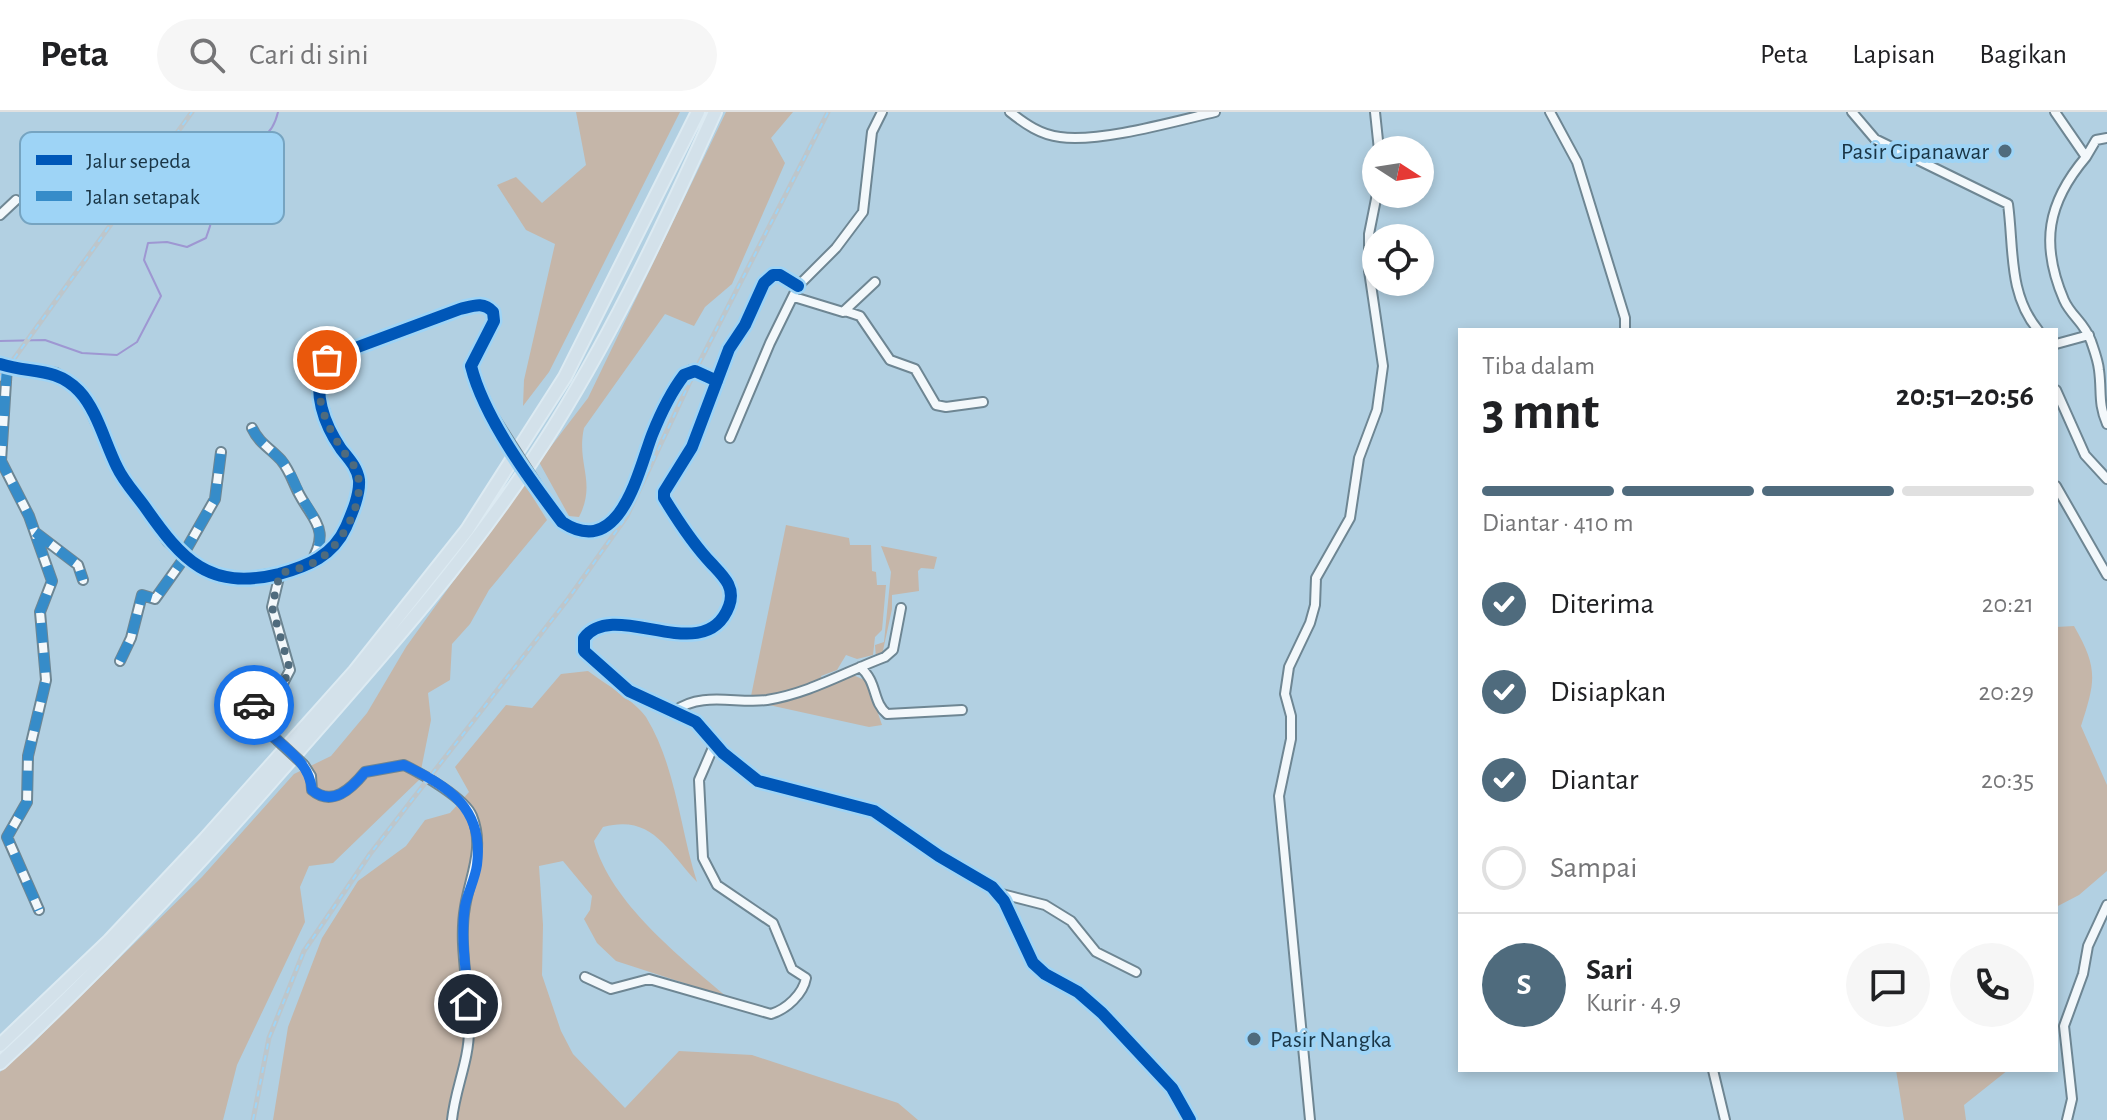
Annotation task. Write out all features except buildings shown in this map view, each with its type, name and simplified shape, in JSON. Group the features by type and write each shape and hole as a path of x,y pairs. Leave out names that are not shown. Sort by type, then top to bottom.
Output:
{"highway":[{"path":"0,1045 109,941 205,839 355,671 467,530 565,377 698,112"},
{"path":"0,1063 94,974 203,862 343,703 445,580 535,455 614,324 715,112"}],"street":[{"path":"730,438 798,286 836,248 863,212 872,132 882,112"},
{"path":"1010,112 1024,123 1062,138 1100,135 1215,112"},
{"path":"1375,112 1378,136"},
{"path":"1550,112 1577,162 1625,318 1625,328"},
{"path":"1852,112 1875,139 2008,204 2013,272 2021,303 2037,328"},
{"path":"2055,112 2086,157"},
{"path":"2107,138 2096,140 2053,208 2050,229 2051,250 2065,302 2082,321 2099,369 2099,407 2107,424"},
{"path":"0,215 16,200"},
{"path":"1310,1120 1279,796 1291,739 1291,716 1285,694 1289,667 1315,605 1316,578 1350,518 1359,458 1377,410 1383,366 1369,259 1369,234 1374,208"},
{"path":"798,286 780,275 768,278 745,325 729,349 692,447 663,495 689,539 730,587 731,599 725,615 714,627 696,633 603,627 591,631 583,642 589,658 622,685 704,728 745,774 758,781 853,804 881,815 997,892 1045,905 1071,921 1096,952 1136,972"},
{"path":"845,311 875,282"},
{"path":"794,297 860,316 890,360 915,369 939,407 983,402"},
{"path":"39,910 7,837 27,802 28,756 46,680 40,612 52,581 35,532 1,461 3,365 56,373 78,390 119,472 168,542 184,556 228,579 255,578 310,565 323,557 345,531 359,485 354,464 331,432 321,401 319,380 327,360 460,309 483,305 495,317 471,366 490,411 555,513 568,526 592,530 616,519 638,480 653,433 681,379 691,370 717,381"},
{"path":"2058,343 2089,335"},
{"path":"2058,394 2085,455 2107,479"},
{"path":"252,428 257,438 293,475 298,491 318,521 320,541 310,565"},
{"path":"120,661 131,638 142,595 155,599 184,556 215,499 222,464 221,452"},
{"path":"2058,489 2107,575"},
{"path":"35,532 74,562 83,580"},
{"path":"280,573 272,607 290,670 279,691 255,702 255,719 304,765 311,776 312,790 320,796 336,798 365,772 404,765 466,805 472,816 478,839 477,866 465,907 464,934 470,1032 466,1060 454,1097 452,1120"},
{"path":"675,711 693,701 764,700 813,690 891,654 901,608"},
{"path":"860,667 872,679 879,706 887,714 962,710"},
{"path":"585,977 611,989 649,979 771,1014 786,1006 805,985 806,978 792,969 773,923 717,885 703,858 699,780 715,743"},
{"path":"997,892 1033,963 1045,974 1068,985 1102,1013 1172,1088 1190,1120"},
{"path":"2067,1120 2072,1099 2064,1026 2083,974 2088,946 2107,905"},
{"path":"1713,1072 1725,1120"}],"shaded area":[{"path":"576,112 680,112 549,372 523,406 524,380 555,244 526,230 497,185 516,177 542,203 586,165"},
{"path":"726,112 793,112 771,138 785,163 732,284 705,307 694,326 665,314 584,428 584,505 579,517 569,516 539,462 588,398"},
{"path":"524,483 547,520 489,590 470,624 452,644 450,680 428,693 431,720 419,780 333,863 309,866 300,887 305,922 237,1065 223,1120 0,1120 0,1072 202,877 294,774 331,756 367,713 406,647"},
{"path":"786,525 849,538 850,545 871,545 872,571 876,572 877,585 886,585 882,630 875,637 873,655 857,659 846,655 837,670 821,676 824,684 853,675 867,681 882,725 869,727 750,701"},
{"path":"881,546 937,557 934,569 921,568 918,571 919,591 892,595 882,655 876,658 875,645 884,642 891,572"},
{"path":"2074,626 2091,664 2092,685 2081,726 2107,785 2107,871 2079,895 2058,906 2058,627"},
{"path":"588,671 635,705 656,736 671,777 697,882 657,837 634,825 603,827 594,841 602,864 615,886 649,927 727,997 616,961 597,943 584,919 590,910 592,896 563,861 539,866 542,975 561,1031 573,1054 625,1108 679,1051 752,1055 898,1103 918,1120 273,1120 288,1027 322,938 358,881 406,846 425,820 450,813 469,792 455,767 506,705 532,708 561,674"},
{"path":"1896,1072 2005,1072 1964,1105 1966,1120 1904,1120"}],"waterway":[{"path":"268,132 278,112"},
{"path":"0,341 45,340 82,353 117,355 137,342 161,296 144,260 148,243 167,242 187,247 206,238 211,224"}],"railway":[{"path":"178,132 192,112"},
{"path":"253,1120 269,1038 304,951 370,854 568,599 627,516 695,371 828,112"},
{"path":"0,378 111,224"}],"marked path":[{"path":"7,366 1,461 29,516 52,581 40,612 46,680 28,756 27,802 7,837 39,910"},
{"path":"252,428 285,465 317,524 320,540 314,558"},
{"path":"183,555 215,499 221,452"},
{"path":"35,532 78,565 83,580"},
{"path":"120,661 131,638 142,595 155,599 185,557"}],"cycle path":[{"path":"798,286 780,275 773,275 764,283 745,325 729,349 692,447 664,492 664,498 686,532 730,587 729,606 717,624 701,632 681,633 616,625 598,627 584,638 584,651 629,691 696,722 723,753 758,781 874,811 939,856 992,887 1004,901 1033,963 1045,974 1078,992 1102,1013 1172,1088 1190,1120"},
{"path":"0,364 51,374 79,391 96,417 123,478 172,542 200,567 234,578 279,574 310,563 327,553 346,527 357,498 359,480 355,467 329,429 319,385 324,363 339,354 460,309 485,306 493,312 494,321 471,366 477,386 509,448 536,487 562,522 582,531 599,530 624,507 652,435 670,396 684,375 695,371 717,381"}],"way so far":[{"path":"254,705 279,691 290,670 271,599 280,573 300,569 323,557 345,531 355,506 358,476 354,464 331,432 319,392 321,370 327,360"}],"place":[{"name":"Pasir Cipanawar","path":"2005,151"},
{"name":"Pasir Nangka","path":"1254,1039"}],"route":[{"path":"254,705 255,719 304,765 311,776 312,790 320,796 336,798 365,772 404,765 466,805 478,839 477,866 465,907 468,1004"}]}
